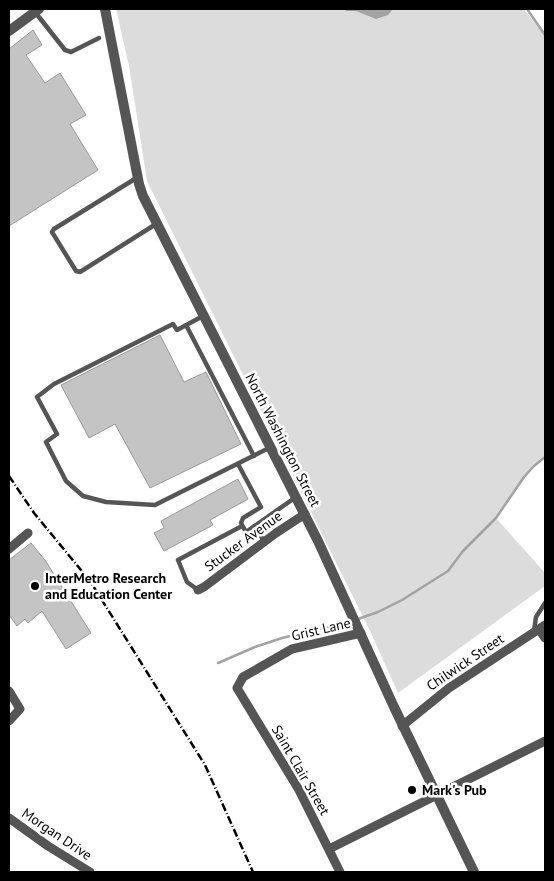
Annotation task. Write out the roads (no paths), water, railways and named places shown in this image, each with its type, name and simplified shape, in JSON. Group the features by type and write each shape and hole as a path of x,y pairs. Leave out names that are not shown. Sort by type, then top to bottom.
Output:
{"street":[{"name":"North Washington Street","path":"105,9 143,196 305,514 402,726 474,872"},
{"path":"9,31 37,10"},
{"name":"Stucker Avenue","path":"198,590 264,541 305,514"},
{"path":"9,548 28,534"},
{"path":"540,629 545,638"},
{"name":"Chilwick Street","path":"402,726 449,688 540,629"},
{"name":"Grist Lane","path":"238,683 243,677 292,649 361,633"},
{"name":"Saint Clair Street","path":"238,683 238,690 299,790 340,872"},
{"path":"9,692 20,709 9,721"},
{"path":"329,849 545,741"},
{"name":"Morgan Drive","path":"9,818 48,846 90,872"}],"lane":[{"path":"37,10 65,50 72,52 99,38"},
{"path":"138,177 52,232 76,271 80,272 157,224"},
{"path":"204,315 177,330 172,324 54,384 37,397 57,434 46,442 66,481 83,496 106,502 155,505 272,447"},
{"path":"186,325 254,456"},
{"path":"238,464 261,507 243,518 241,523 246,532 296,497"},
{"path":"198,590 187,582 178,560 242,526"},
{"path":"254,526 264,541"},
{"path":"540,629 536,617 545,603"}],"waterway":[{"path":"527,9 545,35"},
{"path":"358,619 378,612 402,600 448,571 463,551 496,518 524,477 545,457"},
{"path":"218,663 282,638 352,621"}],"railway":[{"path":"9,476 34,513 90,581 205,765 253,872"}],"place":[{"name":"InterMetro Research and Education Center","path":"35,586"},
{"name":"Mark's Pub","path":"412,790"}]}
